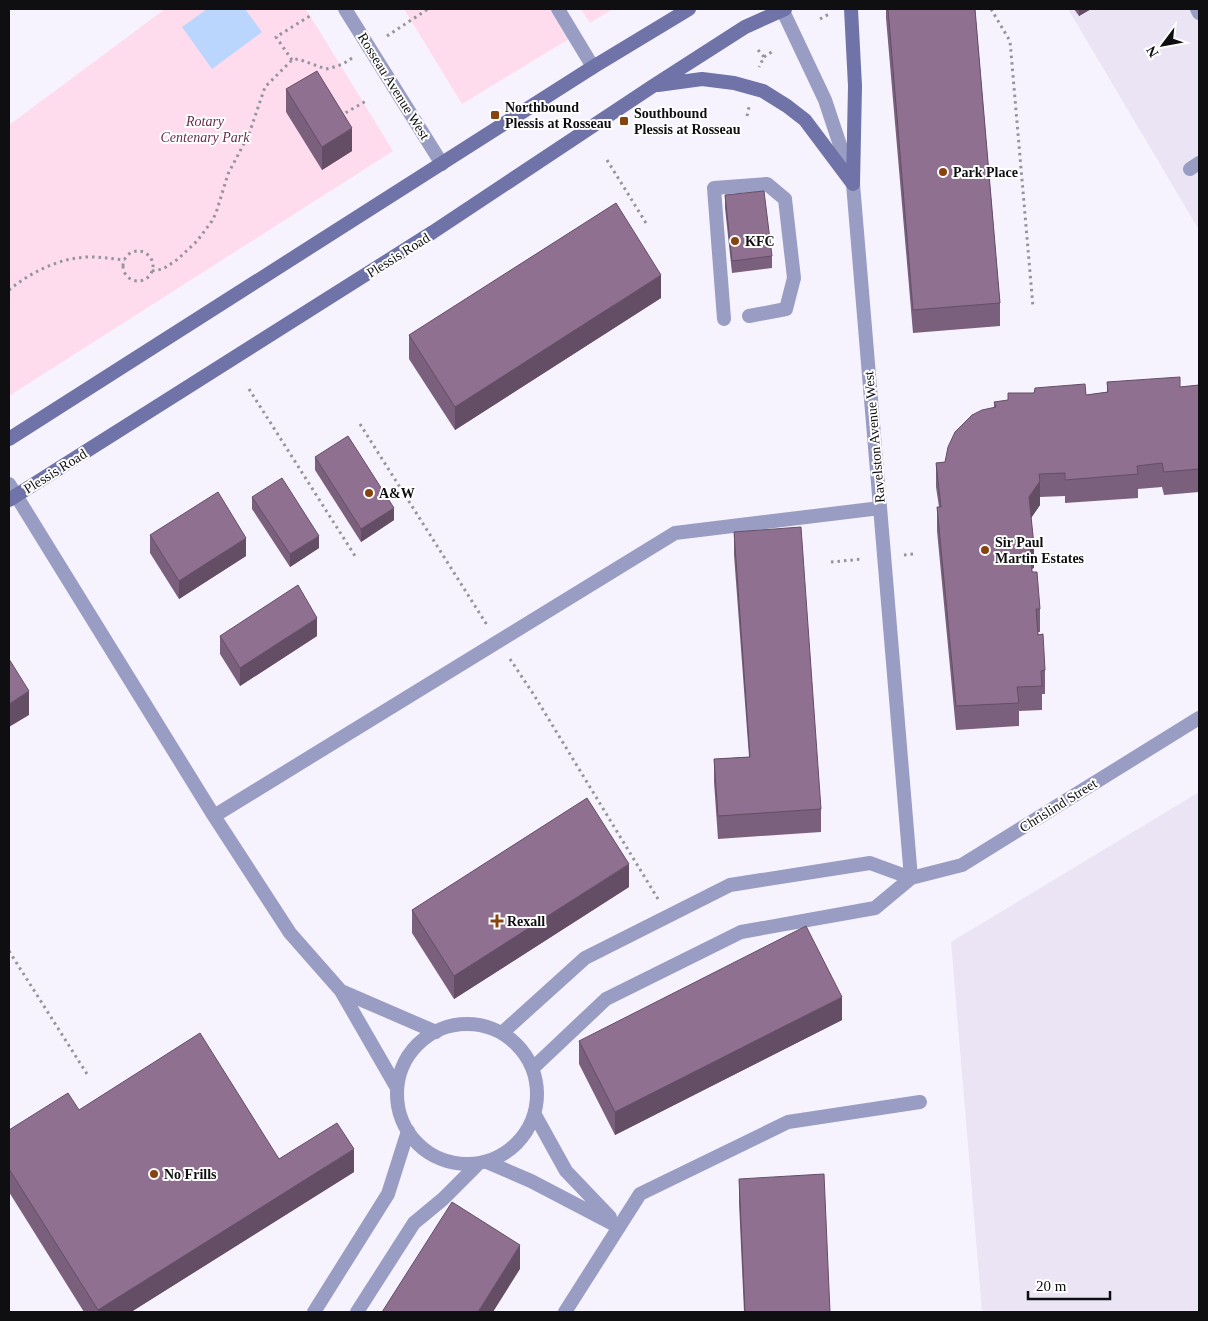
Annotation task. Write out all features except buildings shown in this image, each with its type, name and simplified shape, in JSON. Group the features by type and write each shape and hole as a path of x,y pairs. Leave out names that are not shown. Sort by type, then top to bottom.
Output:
{"main road":[{"path":"9,439 593,67 689,9"},
{"name":"Plessis Road","path":"11,493 433,232 749,24 783,9"},
{"path":"851,9 855,86 853,184"},
{"path":"653,86 702,80 734,83 763,91 805,120 853,184"}],"street":[{"name":"Rosseau Avenue West","path":"345,9 442,164"},
{"path":"558,9 593,67"},
{"name":"Ravelston Avenue West","path":"783,9 825,100 853,184 911,878"},
{"path":"1197,9 1199,13"},
{"path":"724,319 714,188 767,184 785,199 794,278 786,309 749,316"},
{"path":"11,493 214,816 290,933 341,991 397,1088"},
{"path":"214,816 675,533 880,508"},
{"name":"Chrislind Street","path":"911,878 962,865 1199,718"},
{"path":"502,1033 585,958 730,885 870,863 911,878"},
{"path":"533,1068 606,998 741,932 875,908 911,878"},
{"path":"341,991 436,1032"},
{"path":"357,1312 414,1223 444,1199 481,1164 507,1152 524,1136 535,1115 538,1091 533,1068 521,1048 502,1033 480,1025 456,1024 436,1032 415,1047 403,1066 397,1088 399,1110 408,1131 423,1148 442,1160 456,1164 481,1164 531,1181 619,1227"},
{"path":"565,1312 640,1194 788,1122 920,1102"},
{"path":"535,1115 566,1171 619,1227"},
{"path":"314,1312 388,1194 408,1131"}],"path":[{"path":"152,271 163,269 178,259 207,229 216,213 228,174 250,134 266,87 292,60 298,59 326,69 343,64 428,9"},
{"path":"991,9 1010,41 1033,307"},
{"path":"292,60 276,37 313,14"},
{"path":"758,50 764,57"},
{"path":"759,67 764,57 773,51"},
{"path":"333,120 366,101"},
{"path":"607,160 646,223"},
{"path":"137,251 146,253 152,261 152,271 150,275 142,280 133,280 126,274 125,260 137,251"},
{"path":"9,290 43,268 64,261 90,257 125,260"},
{"path":"249,389 355,556"},
{"path":"360,424 498,642 534,695 660,901"},
{"path":"9,951 87,1074"}],"shaded area":[{"path":"1068,9 1199,9 1199,230"},
{"path":"1199,792 1199,1312 982,1312 951,942"}],"green space":[{"name":"Rotary Centenary Park","path":"165,9 306,9 393,151 9,396 9,125"},
{"path":"404,9 550,9 569,39 462,104"},
{"path":"581,9 613,9 590,23"}],"water":[{"path":"207,9 245,9 262,32 212,69 182,27"}],"place":[{"name":"Northbound Plessis at Rosseau","path":"495,115"},
{"name":"Southbound Plessis at Rosseau","path":"624,121"},
{"name":"Park Place","path":"943,172"},
{"name":"KFC","path":"735,241"},
{"name":"A&W","path":"369,493"},
{"name":"Sir Paul Martin Estates","path":"985,550"},
{"name":"Rexall","path":"497,921"},
{"name":"No Frills","path":"154,1174"}]}
